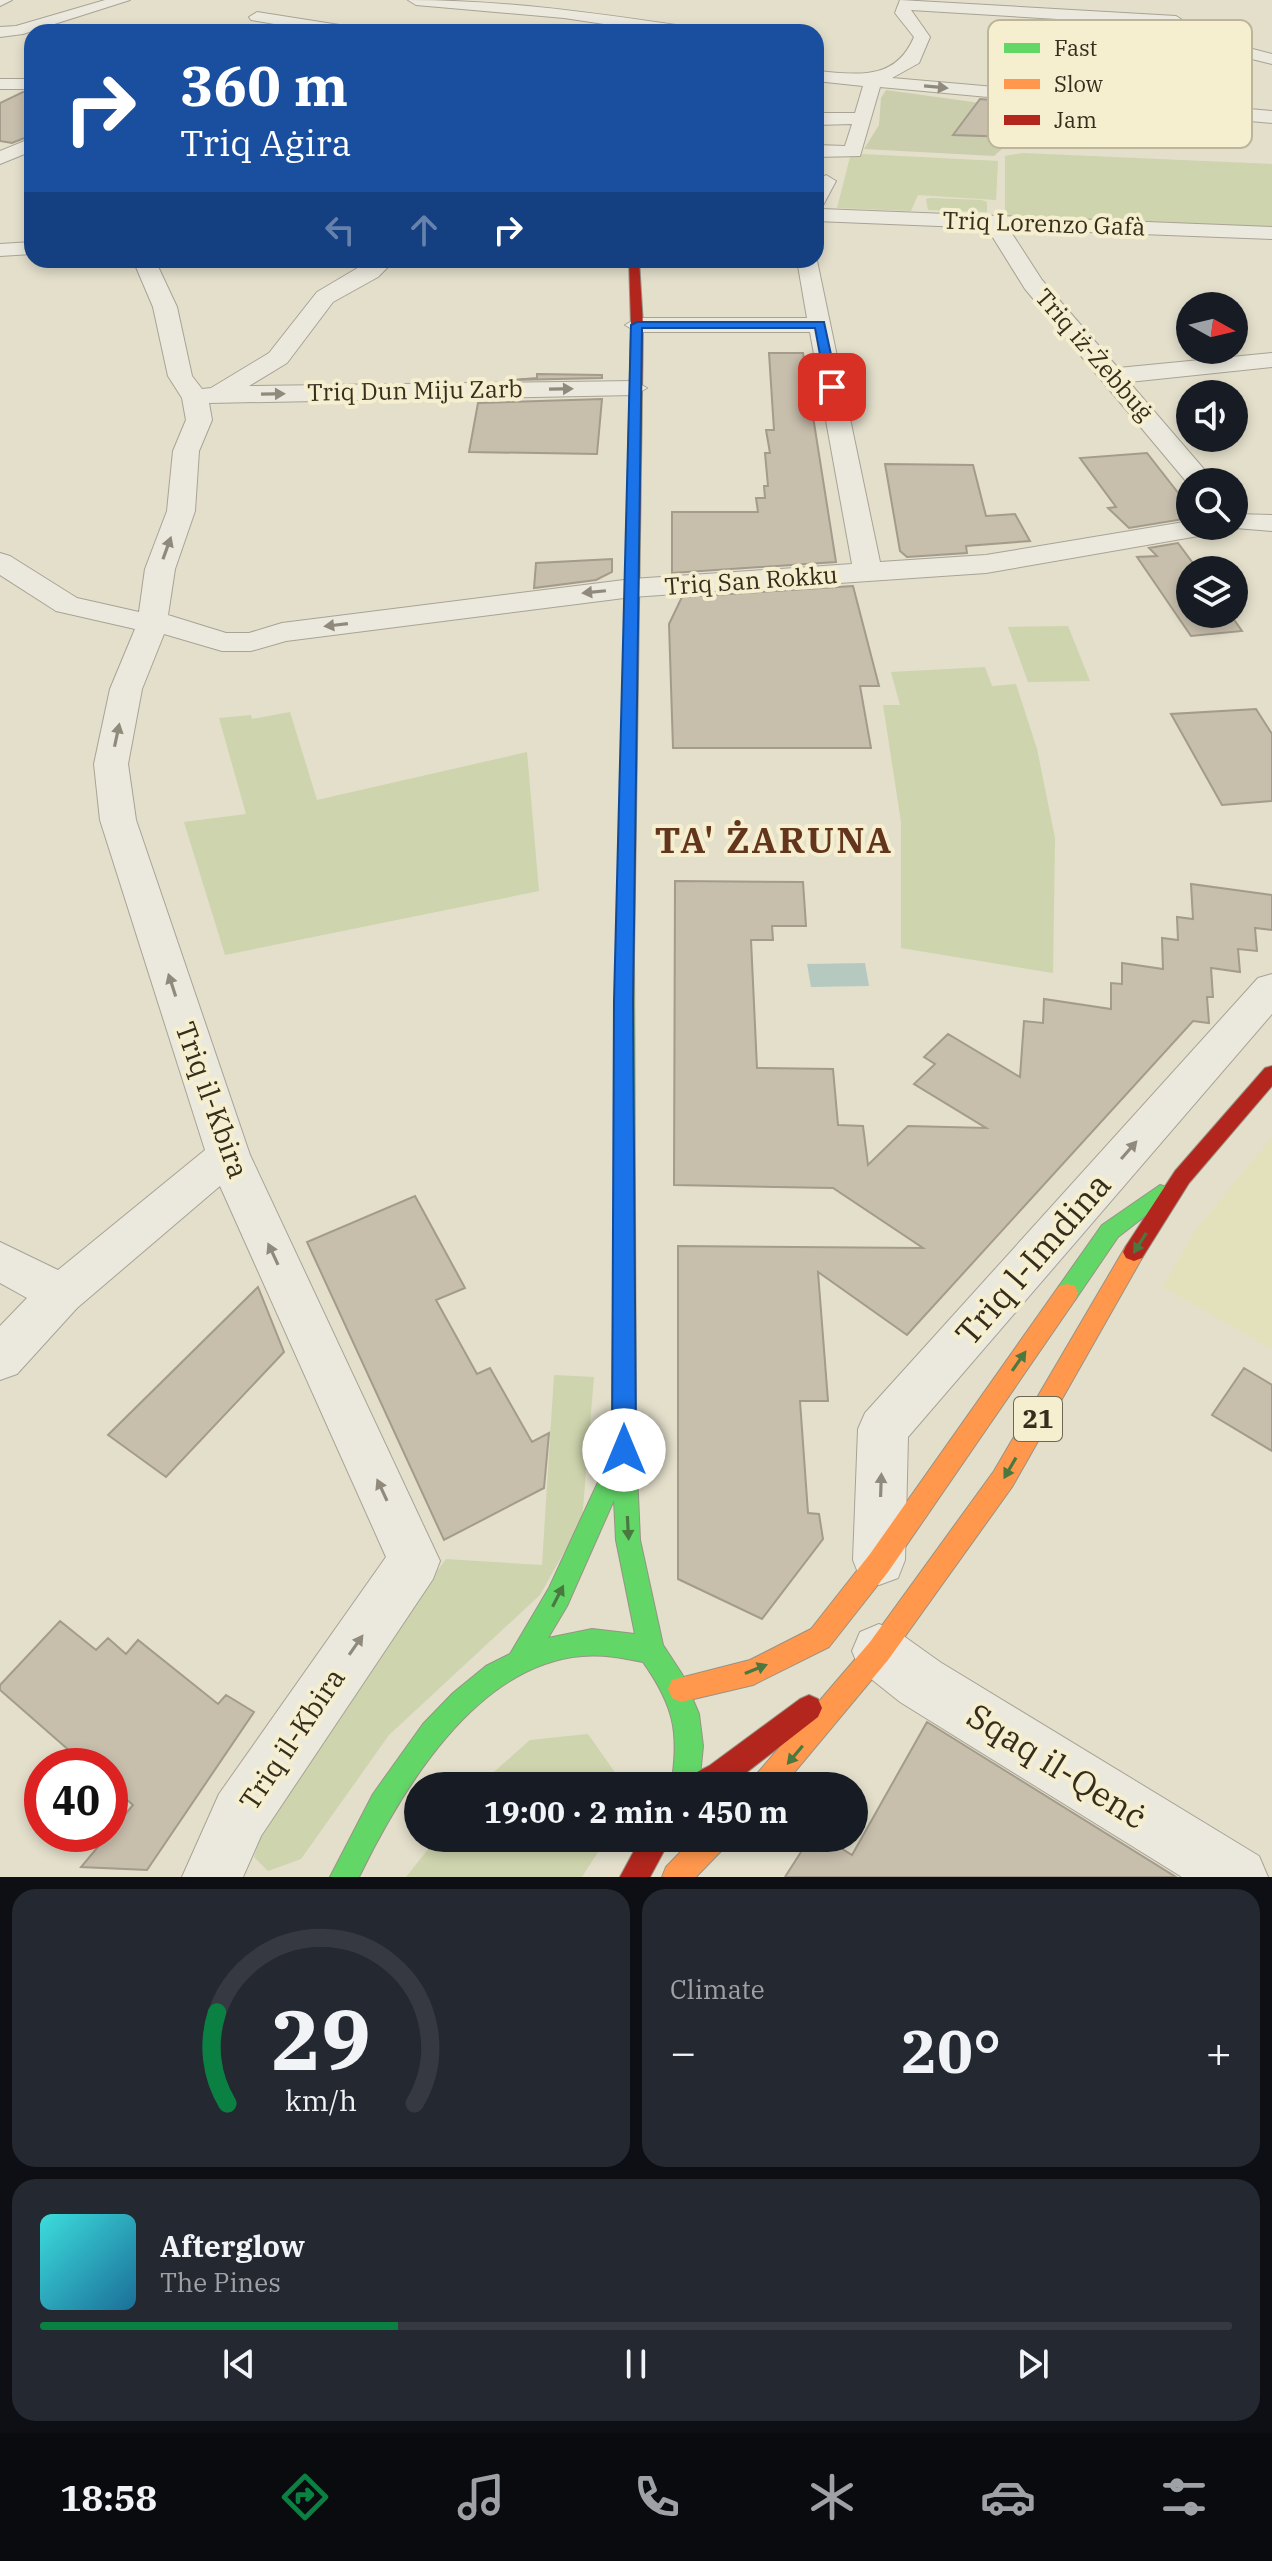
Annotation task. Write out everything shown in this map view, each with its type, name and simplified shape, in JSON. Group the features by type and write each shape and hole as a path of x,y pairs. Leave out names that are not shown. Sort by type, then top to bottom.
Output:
{"main road":[{"path":"634,268 637,325 623,1061 624,1450 628,1540 651,1650 681,1689 690,1725 691,1756 688,1772"},
{"name":"Triq l-Imdina","path":"777,1772 879,1651 1003,1479 1122,1270 1182,1177 1272,1073"},
{"name":"Triq l-Imdina","path":"681,1689 753,1672 820,1638 879,1563 1110,1231 1182,1177"},
{"path":"519,1663 558,1597 624,1450"},
{"path":"344,1877 371,1820 406,1764 462,1707 519,1663 570,1644 606,1642 651,1650"},
{"name":"Triq l-Imdina","path":"721,1772 761,1746 879,1651"},
{"path":"634,1877 649,1852"},
{"path":"676,1877 700,1852"}],"street":[{"path":"41,24 122,0"},
{"path":"416,0 564,13 600,24"},
{"path":"564,13 587,0"},
{"path":"824,151 853,152 873,81 913,59 922,34 905,18 907,2 1123,20"},
{"path":"279,24 251,21 281,4"},
{"path":"0,12 5,51"},
{"path":"1,32 24,29"},
{"path":"1252,54 1272,59"},
{"path":"824,77 988,91"},
{"path":"0,84 24,84"},
{"path":"1252,115 1272,117"},
{"path":"824,119 863,118"},
{"path":"0,143 24,147"},
{"path":"0,158 24,150"},
{"path":"824,186 826,181"},
{"name":"Triq Lorenzo Gafà","path":"824,215 1272,233"},
{"name":"Triq iż-Żebbuġ","path":"994,222 1033,284 1190,468"},
{"path":"0,250 24,248"},
{"path":"148,268 165,307 180,376 206,396 278,358 325,297 373,268"},
{"path":"809,268 868,574"},
{"path":"637,325 820,325"},
{"path":"1114,376 1272,360"},
{"name":"Triq Dun Miju Zarb","path":"206,396 635,388"},
{"name":"Triq il-Kbira","path":"206,396 186,451 181,511 160,569 152,624 126,689 111,764 118,820 228,1155 414,1561 240,1815 212,1877"},
{"path":"1248,522 1272,523"},
{"name":"Triq San Rokku","path":"0,562 67,605 152,624 177,625 222,642 251,642 282,632 632,588 986,564 1176,532"},
{"name":"Triq l-Imdina","path":"879,1563 883,1429 1272,988"},
{"path":"0,1359 61,1294 228,1155"},
{"path":"0,1261 61,1294"},
{"name":"Sqaq il-Qenċ","path":"879,1651 920,1682 1238,1877"}],"shaded area":[{"path":"865,963 869,986 811,987 807,964"},
{"path":"1272,1137 1272,1349 1163,1287 1194,1232"}],"green space":[{"path":"886,90 988,104 988,148 1003,148 994,156 864,149 879,125 881,98"},
{"path":"1023,153 1272,164 1272,228 1005,216 1005,156"},
{"path":"862,154 998,161 996,200 918,195 911,211 837,208 850,157"},
{"path":"926,199 982,200 987,202 987,212 928,210"},
{"path":"1068,626 1090,681 1028,682 1008,627"},
{"path":"985,667 992,686 1016,684 1037,749 1055,838 1053,973 901,948 901,822 883,705 900,705 891,672"},
{"path":"290,712 317,800 527,752 539,891 225,955 184,822 246,814 219,718 251,715 252,719"},
{"path":"554,1375 594,1377 582,1520 540,1595 389,1735 301,1859 268,1871 254,1857 264,1825 381,1646 446,1559 542,1565"},
{"path":"588,1734 614,1772 494,1772 530,1740"},
{"path":"426,1852 598,1852 582,1877 406,1877"}],"building":[{"path":"24,92 24,138 12,143 0,141 0,103"},
{"path":"980,99 988,100 988,136 953,135"},
{"path":"769,353 803,353 836,562 672,573 672,512 758,512 756,498 765,498 764,486 768,486 765,453 770,453 766,430 774,430"},
{"path":"537,374 602,375 602,378 513,380 537,378"},
{"path":"602,399 597,454 469,452 478,403"},
{"path":"1147,453 1176,490 1176,520 1129,528 1108,508 1116,507 1080,458"},
{"path":"885,464 973,465 986,516 1015,514 1030,541 966,546 967,553 907,557 900,551"},
{"path":"1178,543 1188,556 1176,556 1176,614 1137,557 1157,556 1149,548"},
{"path":"612,559 612,572 596,580 534,588 536,563"},
{"path":"853,586 879,686 860,686 871,748 673,748 669,624 682,597"},
{"path":"1186,628 1240,628 1242,631 1191,636"},
{"path":"1256,709 1272,734 1272,801 1222,805 1171,714"},
{"path":"675,881 803,882 806,926 772,926 773,940 751,940 757,1068 833,1069 838,1125 863,1126 868,1165 908,1126 986,1128 914,1084 935,1064 924,1057 948,1034 1020,1077 1024,1021 1043,1023 1044,999 1111,1009 1111,983 1122,984 1122,963 1163,969 1162,938 1178,940 1177,917 1193,919 1191,884 1272,895 1272,930 1255,928 1257,951 1238,949 1240,972 1211,968 1213,997 1207,997 1209,1023 1193,1021 907,1335 818,1272 828,1401 800,1401 808,1513 819,1514 823,1539 762,1619 678,1579 678,1246 923,1248 833,1188 674,1185"},
{"path":"415,1196 465,1288 436,1300 477,1374 490,1368 532,1442 549,1433 544,1488 444,1540 307,1242"},
{"path":"258,1287 284,1352 166,1477 108,1435"},
{"path":"1244,1368 1272,1385 1272,1451 1212,1415"},
{"path":"60,1621 96,1650 108,1638 126,1654 138,1640 218,1704 226,1695 254,1712 147,1870 81,1867 94,1852 128,1852 128,1811 133,1805 128,1801 128,1748 66,1748 0,1690 0,1685"},
{"path":"927,1722 1176,1877 785,1877 801,1852 847,1852 852,1855 854,1852 868,1852 868,1827"}],"traffic: fast":[{"path":"625,958 624,1450 628,1540 651,1650"},
{"path":"1067,1293 1110,1231 1160,1193"},
{"path":"519,1663 558,1597 620,1460"},
{"path":"344,1877 383,1804 433,1733 463,1702 496,1676 532,1656 582,1643 602,1642 651,1650 673,1683 686,1714 689,1730 687,1772"}],"traffic: slow":[{"path":"625,958 632,606"},
{"path":"777,1772 879,1651 1003,1479 1134,1252"},
{"path":"681,1689 753,1672 820,1638 879,1563 1067,1293"},
{"path":"676,1877 700,1852"}],"traffic: jam":[{"path":"632,606 637,325 634,268"},
{"path":"1134,1252 1182,1177 1272,1073"},
{"path":"724,1772 809,1708"},
{"path":"634,1877 649,1852"}],"district":[{"name":"TA' ŻARUNA","path":"774,840"}],"route":[{"path":"624,1450 623,1001 637,325 820,325 832,387"}]}
